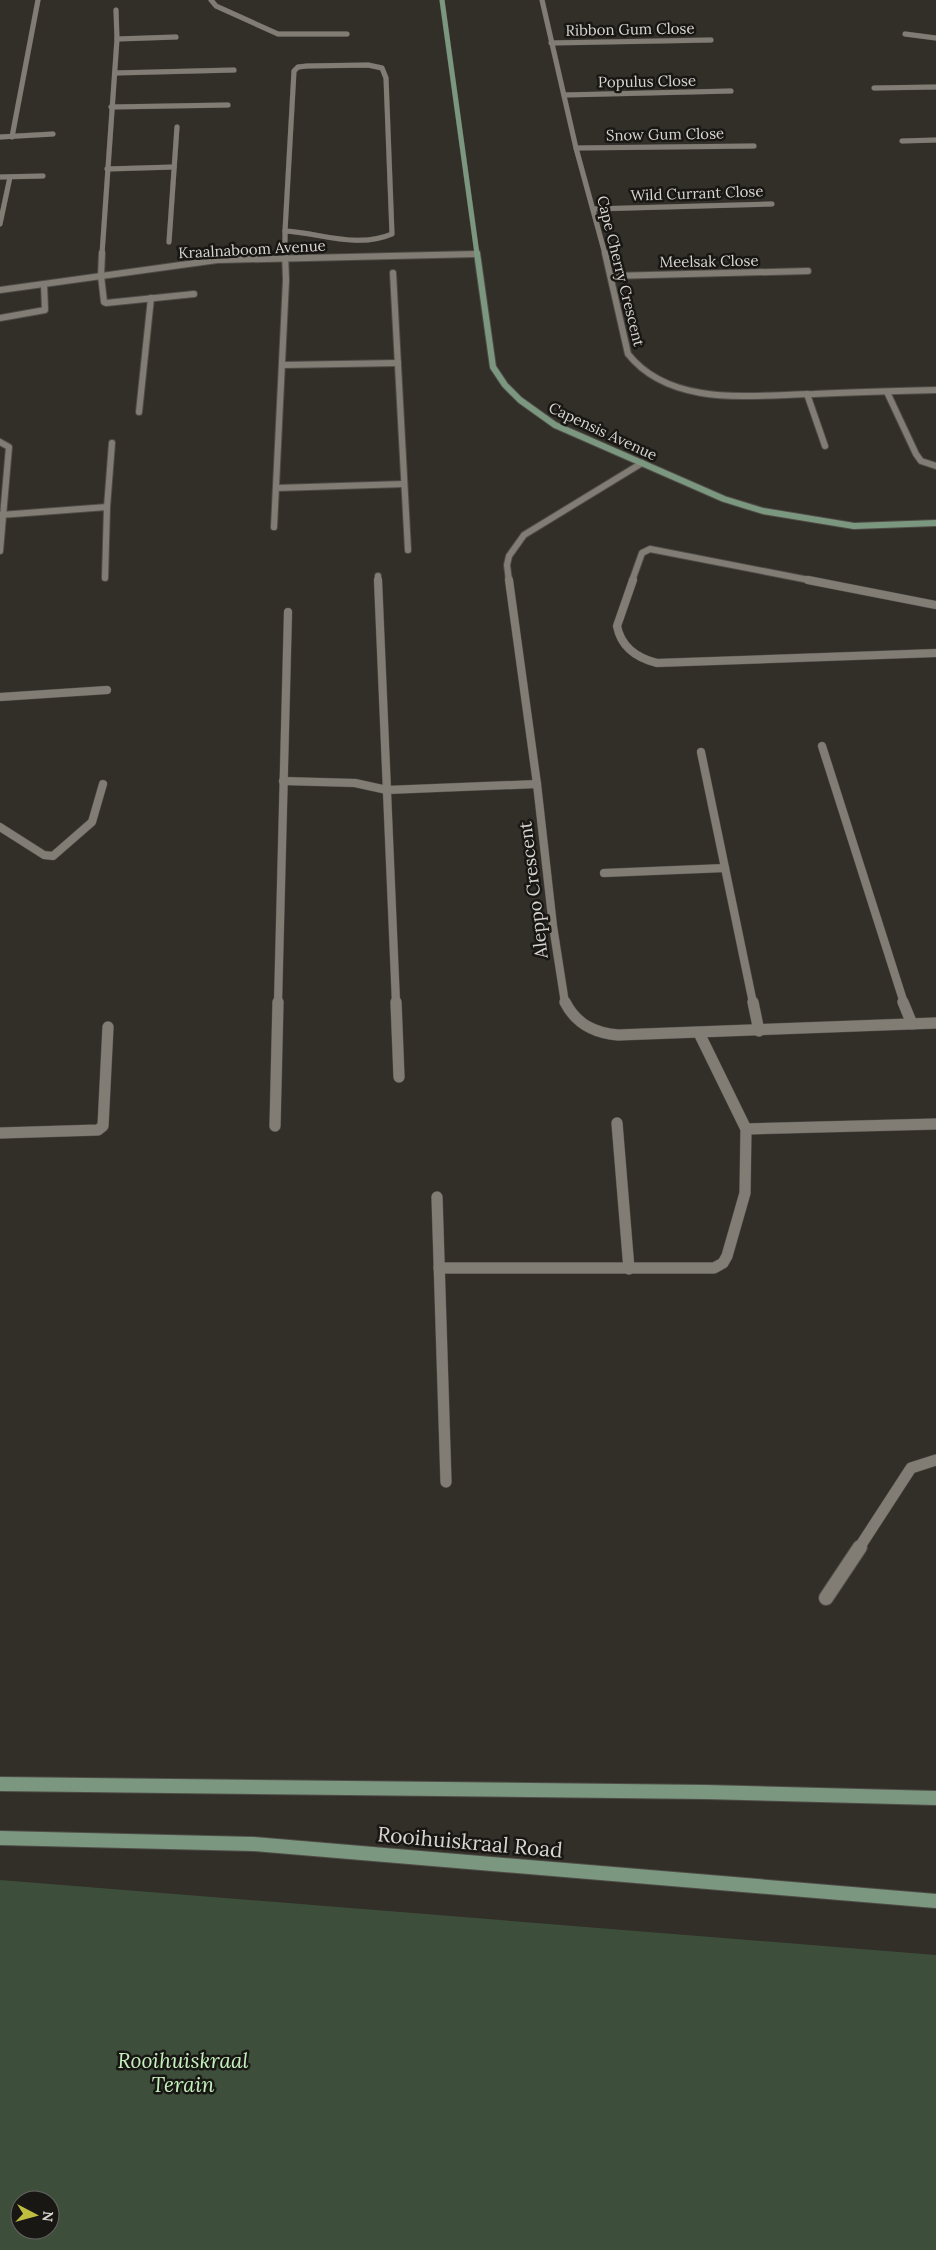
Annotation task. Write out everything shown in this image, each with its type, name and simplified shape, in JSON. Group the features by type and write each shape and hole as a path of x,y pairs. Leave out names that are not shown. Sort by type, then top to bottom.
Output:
{"street":[{"path":"12,136 38,0"},
{"path":"211,0 216,6 278,34 347,34"},
{"name":"Capensis Avenue","path":"442,0 493,367 498,377 516,396 540,416 567,431 724,499 763,511 848,525 936,524"},
{"name":"Cape Cherry Crescent","path":"542,0 576,148 611,276 628,354 633,362 645,372 701,394 728,396 936,390"},
{"path":"116,10 117,39 101,276 105,303 194,294"},
{"path":"905,34 936,38"},
{"path":"117,39 176,37"},
{"name":"Ribbon Gum Close","path":"551,43 711,40"},
{"path":"274,527 286,258 285,231 294,71 298,67 308,66 368,65 382,68 386,78 392,234 382,238 335,240 306,232 285,231"},
{"path":"115,73 234,70"},
{"path":"874,88 936,87"},
{"name":"Populus Close","path":"564,95 731,92"},
{"path":"111,107 228,105"},
{"path":"168,242 177,127"},
{"path":"0,138 53,134"},
{"path":"902,141 936,140"},
{"name":"Snow Gum Close","path":"576,148 754,146"},
{"path":"107,169 174,167"},
{"path":"0,177 44,176"},
{"path":"0,224 10,177"},
{"name":"Wild Currant Close","path":"593,209 772,204"},
{"name":"Kraalnaboom Avenue","path":"0,290 196,262 477,254"},
{"name":"Meelsak Close","path":"611,276 808,271"},
{"path":"393,273 408,550"},
{"path":"0,318 45,310 44,284"},
{"path":"139,412 151,298"},
{"path":"282,365 398,363"},
{"path":"887,392 916,454 922,461 936,466"},
{"path":"807,394 825,446"},
{"path":"0,442 9,447 1,514 0,551"},
{"path":"106,578 107,506 112,444"},
{"name":"Aleppo Crescent","path":"642,463 524,535 514,544 508,556 507,565 537,784 553,926 564,998 570,1012 590,1030 612,1035 936,1023"},
{"path":"277,488 404,484"},
{"path":"1,514 107,506"},
{"path":"936,606 650,550 642,553 617,631 634,655 657,663 936,653"},
{"path":"378,576 399,1077"},
{"path":"275,1126 288,612"},
{"path":"0,697 108,690"},
{"path":"822,746 912,1024"},
{"path":"700,752 759,1031"},
{"path":"283,781 355,783 387,790 537,784"},
{"path":"0,827 44,856 53,856 92,822 103,784"},
{"path":"604,873 725,868"},
{"path":"0,1133 98,1130 103,1126 108,1027"},
{"path":"439,1268 714,1268 723,1263 727,1256 745,1193 746,1129 699,1033"},
{"path":"617,1123 629,1269"},
{"path":"746,1129 936,1124"},
{"path":"437,1198 446,1482"},
{"path":"826,1598 911,1468 936,1460"},
{"path":"0,1784 705,1792 936,1798"},
{"name":"Rooihuiskraal Road","path":"0,1838 253,1844 936,1901"}],"green space":[{"name":"Rooihuiskraal Terain","path":"0,1880 936,1955 936,2250 0,2250"}]}
